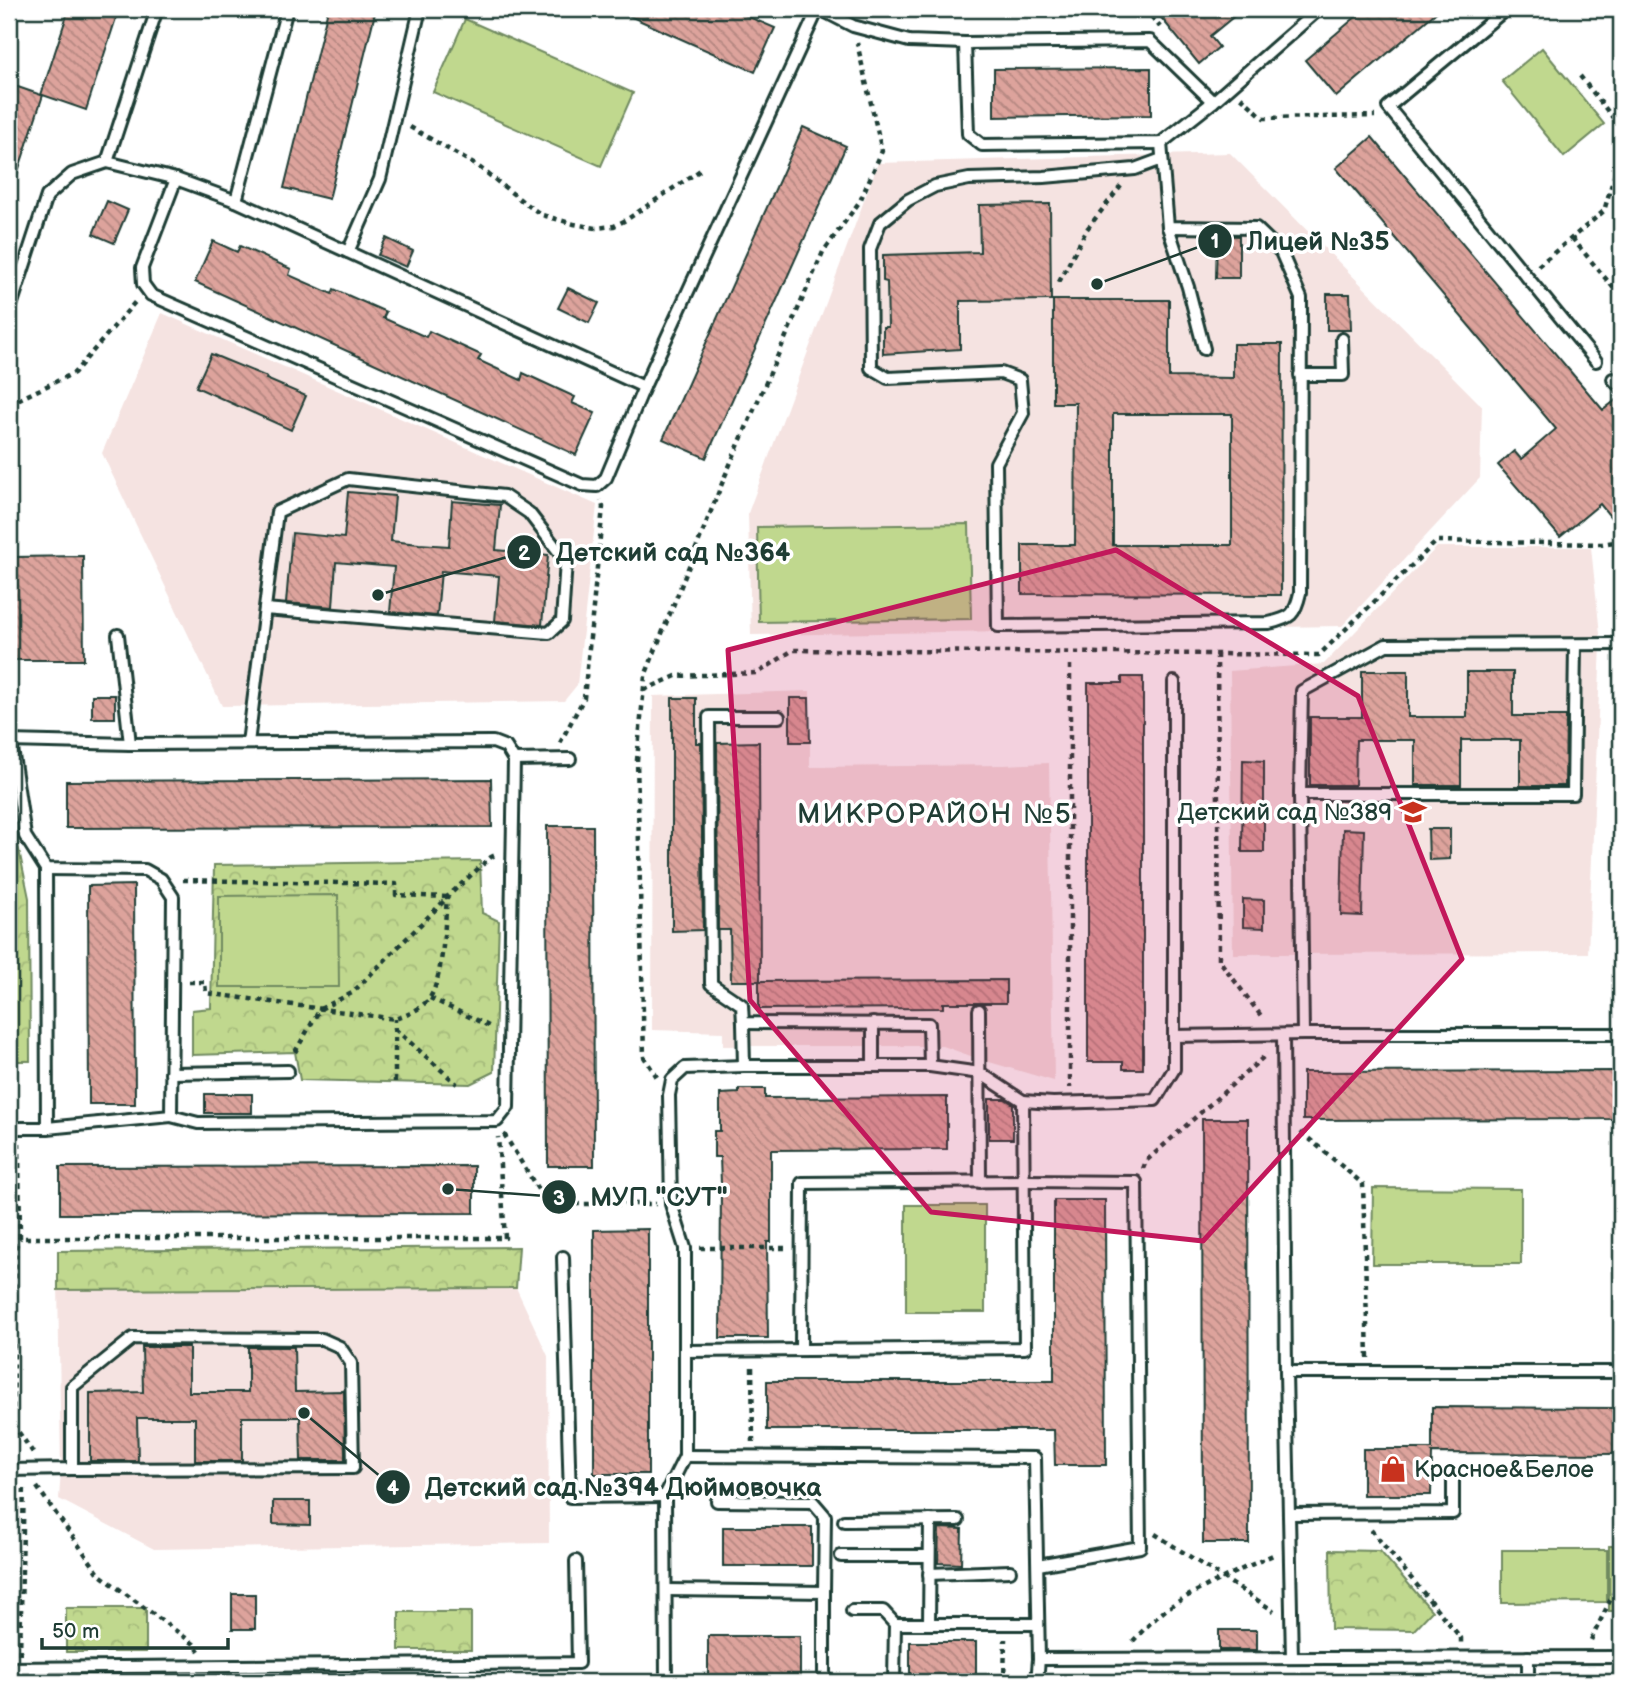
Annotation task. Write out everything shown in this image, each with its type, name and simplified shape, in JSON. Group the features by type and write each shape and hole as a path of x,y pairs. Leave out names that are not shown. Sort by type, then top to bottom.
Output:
{"lane":[{"path":"107,162 158,9"},
{"path":"236,201 287,9"},
{"path":"348,252 380,179 420,9"},
{"path":"176,179 142,268 143,284 151,295 569,480 582,485 597,486 606,478 644,387 819,9 853,26 909,41 1150,41 1213,102"},
{"path":"965,43 968,134 982,145 1161,143 1213,102 1320,9"},
{"path":"1506,9 1388,107 1596,360"},
{"path":"1161,143 1168,227 1205,349"},
{"path":"1162,159 1135,169 1044,177 969,179 935,186 908,200 880,223 870,249 871,368 888,378 1001,373 1020,380 1023,413 996,463 998,626 1269,623 1284,620 1296,610 1300,593 1301,298 1281,252 1256,228 1168,227"},
{"path":"9,312 47,196 72,174 107,162 176,179 236,201 644,387"},
{"path":"1300,375 1343,375 1342,339"},
{"path":"1614,379 1621,388"},
{"path":"248,743 277,512 348,479 504,496 529,513 566,561 562,621 549,633 265,609"},
{"path":"118,635 130,744"},
{"path":"1303,1034 1300,794 1302,691 1386,645 1621,644"},
{"path":"1300,794 1573,794 1575,645"},
{"path":"666,1682 665,1496 685,1456 685,1248 671,1204 669,1095 672,1080 685,1069 744,1066 930,1066 980,1073 1023,1101 1154,1100 1174,1069 1174,682"},
{"path":"744,1066 743,1005 711,984 709,717 779,717"},
{"path":"14,1128 47,1128 171,1116 198,1124 497,1121 508,1107 513,760 506,747 493,742 130,744 10,741 24,836 46,869 47,1128"},
{"path":"513,760 570,759"},
{"path":"46,869 145,870 161,879 173,897 171,1116"},
{"path":"979,1010 979,1182"},
{"path":"743,1023 929,1024 930,1066"},
{"path":"873,1023 873,1066"},
{"path":"1174,1036 1621,1034"},
{"path":"1280,1037 1292,1658"},
{"path":"171,1073 288,1071"},
{"path":"685,1350 1025,1348 1023,1101"},
{"path":"801,1350 802,1184 1136,1182 1140,1546 1038,1565"},
{"path":"563,1258 570,1497 665,1496"},
{"path":"9,1470 353,1468 351,1363 340,1347 322,1339 133,1338 72,1387 72,1469"},
{"path":"1286,1373 1621,1372"},
{"path":"685,1456 1035,1458 1039,1659 1037,1682"},
{"path":"1289,1514 1453,1513 1453,1480"},
{"path":"718,1501 813,1502 825,1516 824,1682"},
{"path":"929,1624 930,1520"},
{"path":"844,1521 958,1520"},
{"path":"841,1556 929,1556"},
{"path":"14,1668 578,1663 576,1561"},
{"path":"929,1574 1010,1571"},
{"path":"666,1590 824,1592"},
{"path":"852,1611 883,1611 895,1624 894,1682"},
{"path":"895,1624 1038,1624"},
{"path":"1528,1657 1528,1682"},
{"path":"1039,1659 1621,1657"}],"path":[{"path":"1618,14 1621,59"},
{"path":"669,1095 644,1057 636,760 645,676 725,476 823,252 860,201 882,151 853,26"},
{"path":"1580,76 1621,128"},
{"path":"1230,87 1264,118 1396,116"},
{"path":"394,118 479,167 542,215 574,225 596,228 614,226 702,169"},
{"path":"1527,276 1604,211 1621,152"},
{"path":"1059,282 1087,229 1135,169"},
{"path":"1572,238 1621,297"},
{"path":"9,404 75,373 146,289"},
{"path":"552,759 583,698 603,507 597,486"},
{"path":"1136,1182 1146,1161 1280,1037 1219,960 1217,654"},
{"path":"1070,665 1070,1102"},
{"path":"295,1052 320,1009 352,993 447,897 491,857 512,849"},
{"path":"161,879 396,884 396,895 447,897"},
{"path":"172,981 205,982 206,993 396,1019 411,1014 430,998 440,969 447,897"},
{"path":"430,998 508,1035"},
{"path":"395,1082 396,1019"},
{"path":"395,1029 457,1084"},
{"path":"1282,1116 1363,1184 1368,1373"},
{"path":"497,1121 547,1204 671,1204"},
{"path":"20,1238 505,1238 497,1121"},
{"path":"14,1128 20,1238 16,1246 11,1425 45,1469"},
{"path":"685,1248 800,1248"},
{"path":"9,1280 15,1269"},
{"path":"752,1350 753,1457"},
{"path":"24,1469 100,1575 194,1644 210,1666"},
{"path":"14,1668 24,1469"},
{"path":"1357,1513 1461,1638 1462,1659"},
{"path":"1139,1524 1292,1622"},
{"path":"1116,1660 1144,1629 1173,1605 1290,1547"},
{"path":"1582,1657 1621,1578"},
{"path":"1004,1682 1005,1624"}],"highlighted area":[{"path":"1116,550 1358,696 1462,959 1203,1241 931,1212 750,1000 728,650"}],"shaded area":[{"path":"1230,153 1482,406 1480,478 1342,626 751,635 748,513 878,163"},
{"path":"162,313 597,505 577,685 564,701 222,706 102,453"},
{"name":"Детский сад №389","path":"1437,547 1591,547 1601,644 1588,953 1233,954 1230,671 1324,664"},
{"path":"810,691 810,767 1049,763 1054,1081 943,1046 723,1046 723,1032 652,1030 653,696"},
{"path":"513,1281 548,1356 549,1543 154,1549 59,1499 61,1469 58,1283"}],"green space":[{"path":"465,19 633,93 601,166 433,92"},
{"path":"1542,48 1604,124 1564,157 1502,81"},
{"path":"969,524 971,619 759,622 757,527"},
{"path":"9,802 29,898 30,1061 9,1061"},
{"path":"480,861 482,913 499,921 494,1072 470,1084 300,1080 295,1052 192,1055 192,1010 211,1008 214,865"},
{"path":"338,895 339,987 219,987 219,896"},
{"path":"1373,1188 1521,1189 1521,1264 1372,1264"},
{"path":"906,1205 985,1205 985,1312 906,1312"},
{"path":"519,1247 516,1288 58,1290 58,1251"},
{"path":"1609,1546 1621,1546 1621,1611 1609,1611"},
{"path":"1330,1550 1380,1551 1432,1611 1414,1630 1331,1629"},
{"path":"1502,1550 1607,1550 1607,1602 1502,1603"},
{"path":"66,1608 146,1608 146,1652 66,1652"},
{"path":"399,1612 471,1612 471,1650 399,1650"}],"building":[{"path":"69,9 119,9 86,110 43,95 13,187 9,186 9,84 41,95"},
{"path":"328,9 376,9 329,199 284,188"},
{"path":"614,9 730,9 775,28 755,72"},
{"path":"1154,9 1243,9 1210,36 1219,47 1199,64"},
{"path":"1365,9 1440,9 1336,97 1305,60"},
{"path":"1151,68 1151,115 994,117 994,69"},
{"path":"803,127 846,146 706,458 663,439"},
{"path":"1372,137 1603,410 1621,396 1621,530 1600,504 1560,537 1498,465 1514,451 1521,459 1556,429 1336,168"},
{"path":"107,201 128,210 114,243 93,234"},
{"path":"1050,204 1051,300 960,301 960,349 883,354 883,327 888,327 887,282 883,281 883,255 980,252 979,205"},
{"path":"1217,235 1239,236 1239,278 1216,278"},
{"path":"386,238 413,251 406,267 378,255"},
{"path":"213,241 237,252 240,246 291,269 289,275 332,294 334,289 386,312 383,318 426,337 429,331 481,355 478,360 521,380 523,373 575,397 572,403 595,413 576,455 195,282"},
{"path":"568,288 599,303 589,323 558,308"},
{"path":"1327,294 1350,294 1351,330 1327,330"},
{"path":"1053,300 1169,300 1169,377 1233,378 1233,344 1282,344 1281,595 1022,594 1022,545 1075,545 1076,403 1053,403","holes":["1113,414 1232,414 1232,545 1113,545"]},
{"path":"211,354 306,396 291,430 196,387"},
{"path":"348,492 395,496 391,541 419,544 449,546 452,501 500,505 496,550 548,555 542,625 495,621 499,576 441,571 437,616 390,612 394,567 336,562 333,607 286,603 292,533 344,538"},
{"path":"83,556 84,660 13,660 13,557"},
{"path":"1362,671 1408,671 1408,717 1467,717 1467,672 1513,672 1513,716 1566,716 1565,786 1520,786 1520,740 1461,740 1461,785 1415,785 1415,740 1356,740 1355,785 1310,785 1310,717 1362,717"},
{"path":"1122,677 1143,677 1143,1069 1123,1069 1123,1062 1088,1062 1088,683 1122,683"},
{"path":"92,695 115,695 115,718 92,718"},
{"path":"672,698 696,698 696,743 701,743 703,930 672,931"},
{"path":"790,698 809,698 810,742 790,742"},
{"path":"759,742 760,981 731,981 730,930 718,930 717,743"},
{"path":"1243,760 1264,761 1264,852 1242,852"},
{"path":"491,779 492,827 66,828 66,781"},
{"path":"547,826 593,826 594,1166 548,1166"},
{"path":"1343,829 1364,830 1362,916 1341,915"},
{"path":"1428,829 1450,829 1450,859 1429,860"},
{"path":"134,885 135,1104 89,1104 88,886"},
{"path":"1243,899 1264,900 1264,928 1243,927"},
{"path":"1006,980 1006,1003 943,1003 943,1008 759,1009 759,981"},
{"path":"1621,1071 1621,1119 1303,1120 1303,1072"},
{"path":"739,1089 765,1089 765,1098 947,1097 947,1149 771,1150 771,1242 767,1242 768,1338 720,1338 721,1184 720,1157 714,1157 714,1131 720,1131 720,1094 739,1093"},
{"path":"205,1094 252,1094 252,1113 205,1113"},
{"path":"989,1099 1005,1099 1013,1104 1013,1139 989,1139"},
{"path":"1202,1119 1248,1119 1249,1543 1203,1543"},
{"path":"474,1166 474,1213 60,1214 60,1167"},
{"path":"1054,1200 1105,1200 1106,1465 1055,1465 1054,1430 767,1430 767,1381 1054,1381"},
{"path":"648,1229 648,1474 594,1474 594,1230"},
{"path":"142,1347 189,1347 189,1392 248,1392 248,1347 294,1347 295,1392 344,1391 345,1460 301,1460 300,1417 242,1417 242,1461 195,1461 195,1418 137,1418 138,1461 90,1461 90,1393 143,1392"},
{"path":"1432,1407 1621,1408 1621,1454 1432,1453 1431,1495 1363,1495 1363,1449 1432,1449"},
{"path":"273,1501 310,1501 310,1525 273,1524"},
{"path":"723,1527 812,1527 812,1566 723,1566"},
{"path":"939,1528 962,1529 961,1564 938,1563"},
{"path":"232,1594 255,1594 255,1629 232,1629"},
{"path":"1219,1630 1257,1630 1257,1650 1219,1650"},
{"path":"708,1636 800,1636 800,1679 782,1679 782,1682 708,1682"},
{"path":"910,1642 976,1642 976,1682 910,1682"}],"place":[{"name":"Лицей №35","path":"1097,284"},
{"name":"Детский сад №364","path":"378,595"},
{"name":"Детский сад №389","path":"1413,812"},
{"name":"МУП \"СУТ\"","path":"448,1189"},
{"name":"Детский сад №394 Дюймовочка","path":"304,1413"},
{"name":"Красное&Белое","path":"1393,1469"}],"district":[{"name":"МИКРОРАЙОН №5","path":"935,814"}]}
